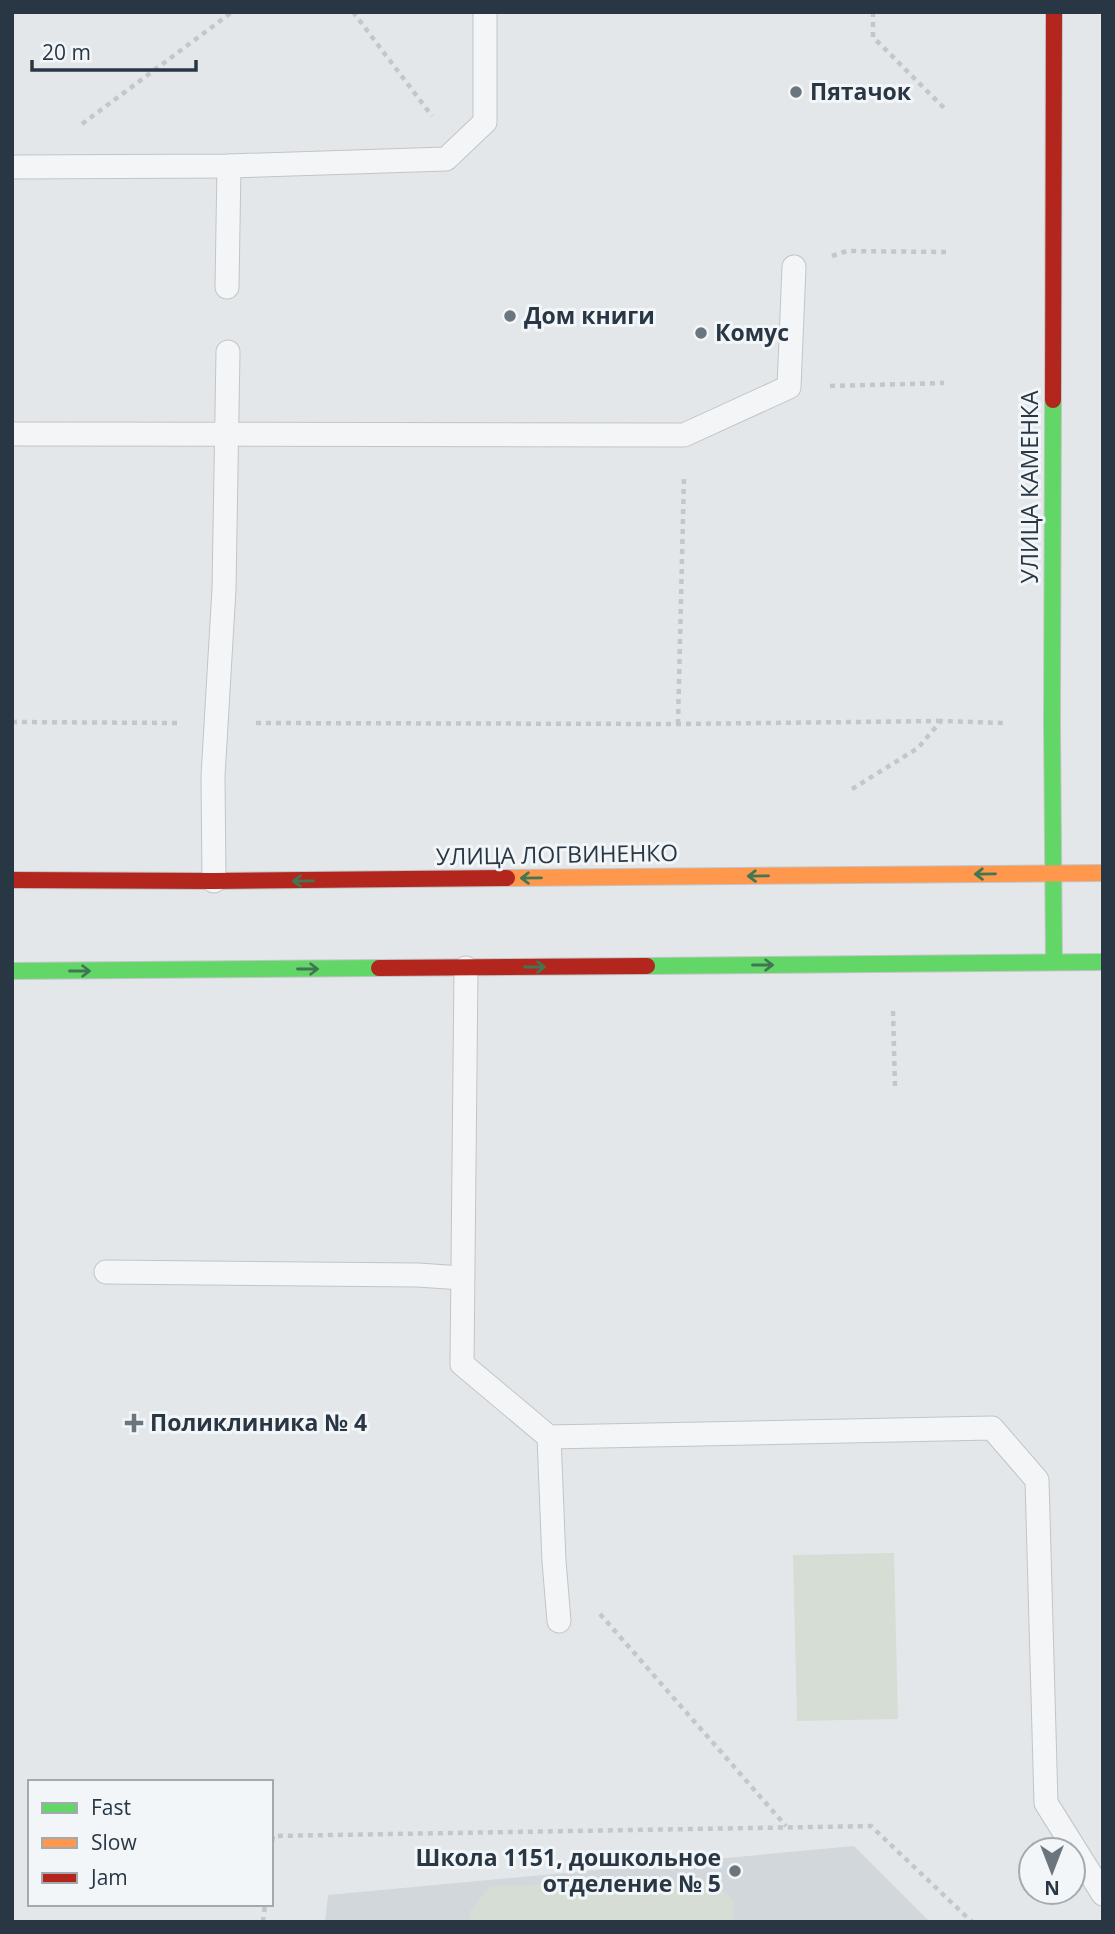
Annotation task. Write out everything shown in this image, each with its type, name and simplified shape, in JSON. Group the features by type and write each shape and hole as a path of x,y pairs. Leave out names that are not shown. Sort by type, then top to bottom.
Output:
{"main road":[{"name":"УЛИЦА КАМЕНКА","path":"1054,12 1054,962"},
{"name":"УЛИЦА ЛОГВИНЕНКО","path":"12,880 214,881 1103,873"},
{"path":"12,971 1103,962"}],"lane":[{"path":"12,167 229,166 446,159 485,122 485,12"},
{"path":"227,287 229,166"},
{"path":"12,434 684,435 789,387 794,267"},
{"path":"214,881 213,776 225,589 228,352"},
{"path":"466,968 462,1364 549,1437 992,1428 1037,1480 1046,1803 1103,1894"},
{"path":"106,1272 418,1275 462,1278"},
{"path":"549,1437 559,1621"}],"path":[{"path":"80,126 232,12"},
{"path":"353,12 438,124 446,159"},
{"path":"873,12 873,37 947,111"},
{"path":"794,267 848,251 946,252"},
{"path":"789,387 944,383"},
{"path":"678,724 684,435"},
{"path":"12,722 678,724 941,721 1052,725"},
{"path":"852,789 918,748 941,721"},
{"path":"599,1612 786,1827"},
{"path":"273,1836 871,1826 972,1922"}],"shaded area":[{"path":"894,1553 898,1719 797,1721 793,1555"},
{"name":"Школа 1151, дошкольное отделение № 5","path":"854,1846 930,1922 325,1922 328,1895"},
{"path":"709,1880 733,1900 734,1922 470,1922 470,1911 490,1886"}],"traffic: fast":[{"path":"1053,400 1054,962"},
{"path":"647,966 1103,962"},
{"path":"12,971 379,968"}],"traffic: slow":[{"path":"507,878 1103,873"}],"traffic: jam":[{"path":"1053,400 1054,12"},
{"path":"12,880 507,878"},
{"path":"379,968 647,966"}],"place":[{"name":"Пятачок","path":"796,92"},
{"name":"Дом книги","path":"510,316"},
{"name":"Комус","path":"701,333"},
{"name":"Поликлиника № 4","path":"134,1423"},
{"name":"Школа 1151, дошкольное отделение № 5","path":"735,1871"}]}
